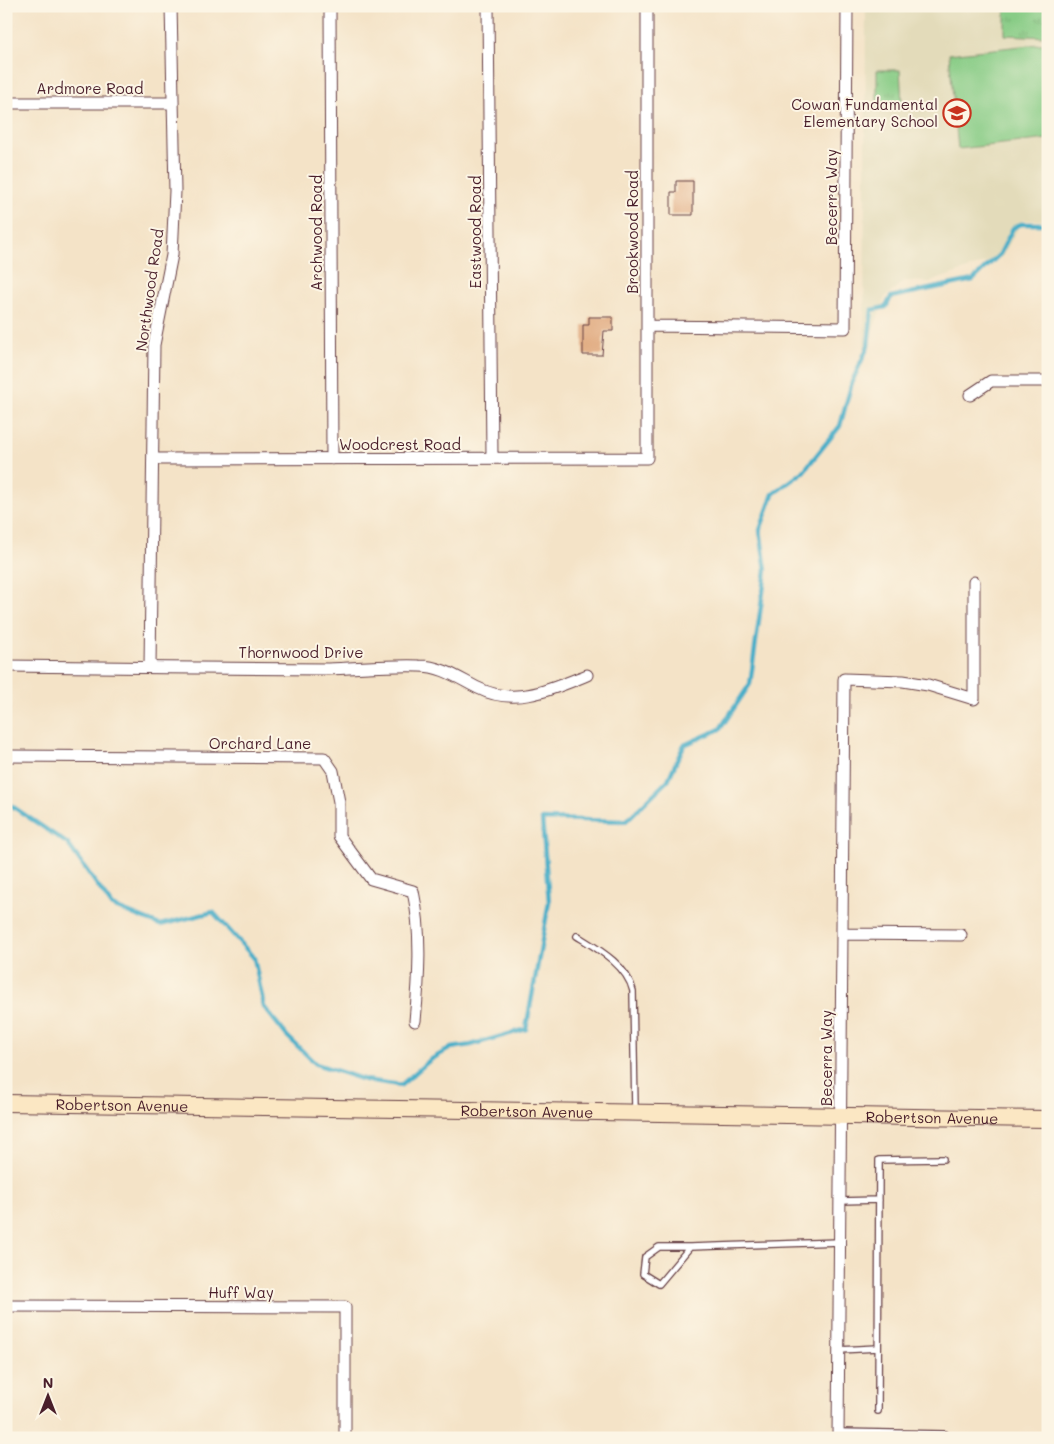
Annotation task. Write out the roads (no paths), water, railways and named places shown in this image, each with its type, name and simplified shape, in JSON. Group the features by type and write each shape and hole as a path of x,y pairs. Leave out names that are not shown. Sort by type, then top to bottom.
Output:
{"street":[{"name":"Northwood Road","path":"150,667 154,345 172,255 175,191 171,6"},
{"name":"Archwood Road","path":"330,6 332,459"},
{"name":"Eastwood Road","path":"488,6 492,458"},
{"name":"Brookwood Road","path":"647,6 647,458"},
{"name":"Becerra Way","path":"647,326 845,328 847,6"},
{"name":"Ardmore Road","path":"6,103 173,103"},
{"path":"970,395 991,381 1048,381"},
{"name":"Woodcrest Road","path":"153,459 647,458"},
{"name":"Becerra Way","path":"838,1435 844,679 903,681 928,685 974,699 974,582"},
{"name":"Thornwood Drive","path":"6,666 329,668 420,666 442,670 487,692 501,696 522,696 543,692 586,675"},
{"name":"Orchard Lane","path":"6,756 324,758 333,771 338,802 339,836 352,856 371,879 413,891 416,905 419,969 415,1021"},
{"path":"842,934 961,935"},
{"name":"Robertson Avenue","path":"6,1103 1048,1119"},
{"name":"Huff Way","path":"6,1306 345,1307 345,1438"}],"lane":[{"path":"577,936 620,968 630,979 633,991 636,1112"},
{"path":"878,1411 879,1160 943,1159"},
{"path":"840,1201 879,1200"},
{"path":"690,1247 660,1284 643,1274 644,1257 659,1247 840,1242"},
{"path":"839,1350 878,1348"},
{"path":"838,1435 945,1434 945,1438"}],"waterway":[{"path":"6,802 68,844 112,906 160,925 213,912 254,958 264,1007 287,1036 316,1064 365,1080 401,1085 430,1060 451,1048 471,1045 526,1029 549,902 542,819 626,821 668,780 684,745 720,729 750,684 766,570 760,530 773,494 803,472 840,426 852,382 868,346 872,310 886,307 891,297 973,280 1000,254 1013,228 1021,224 1048,224"}],"place":[{"name":"Cowan Fundamental Elementary School","path":"957,113"}]}
